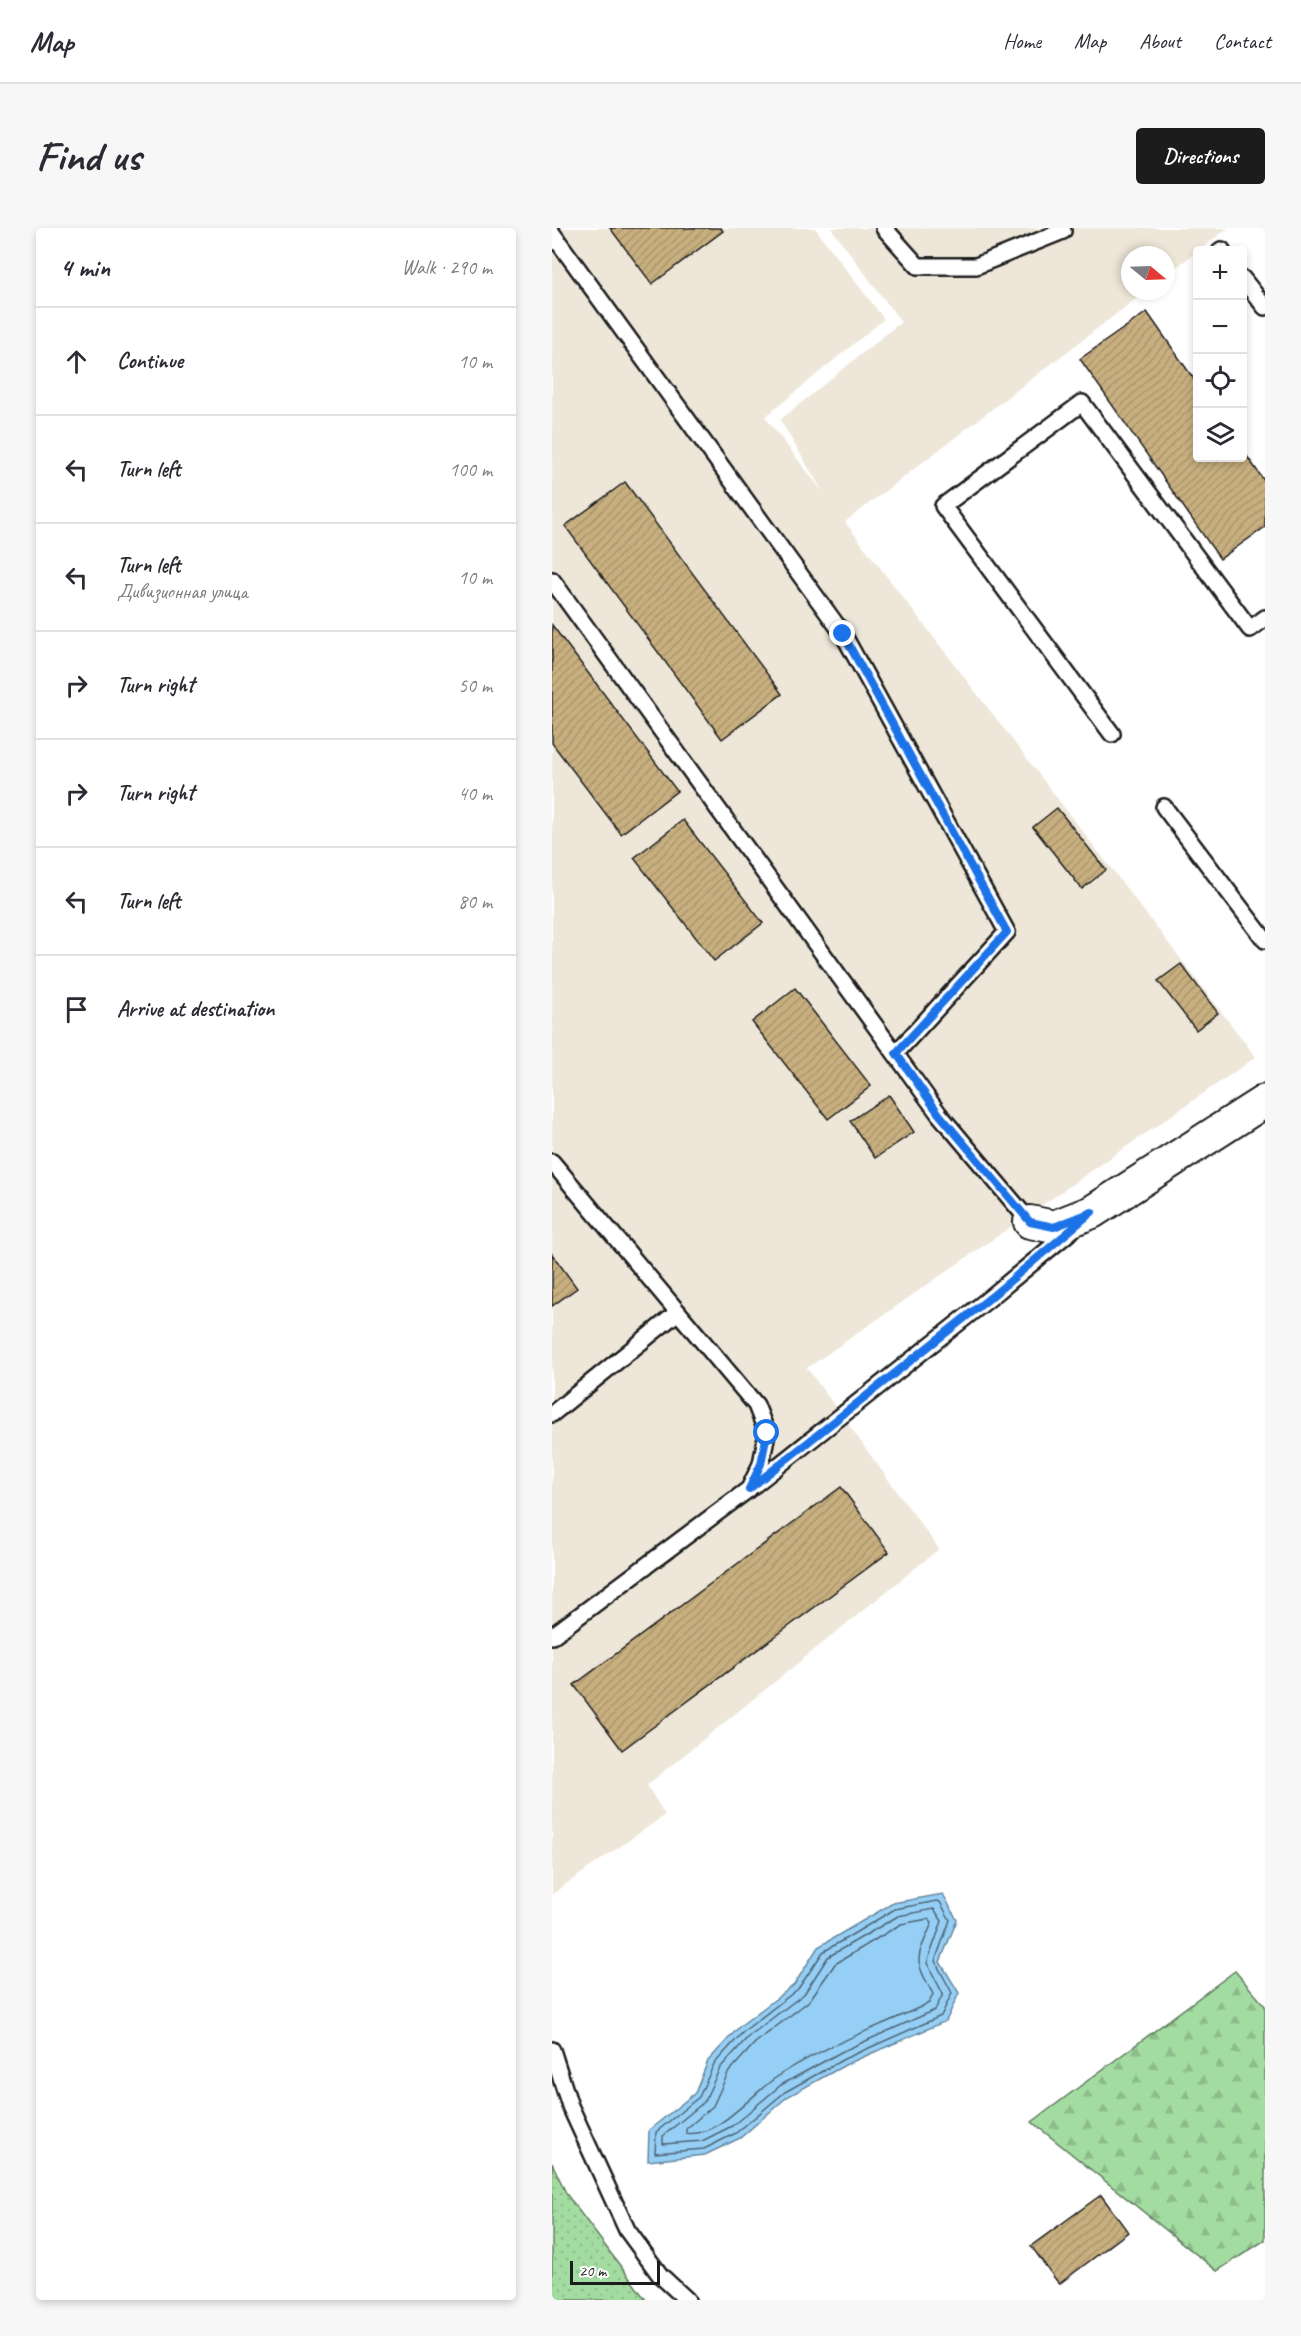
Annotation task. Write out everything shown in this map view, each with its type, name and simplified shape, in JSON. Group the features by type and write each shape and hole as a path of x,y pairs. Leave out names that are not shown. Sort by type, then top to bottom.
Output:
{"street":[{"path":"1030,1222 1054,1227 1092,1212 1265,1101"}],"lane":[{"path":"884,228 918,266 976,266 1063,231 1061,228"},
{"path":"552,233 843,634 1007,932 896,1053"},
{"path":"1247,284 1265,307"},
{"path":"1112,734 943,506 1082,403 1250,629 1265,618"},
{"path":"552,580 939,1114 1030,1222"},
{"path":"1164,807 1265,940"},
{"path":"552,1162 756,1405 767,1433 761,1464 749,1489"},
{"path":"552,1636 749,1489 991,1297 1092,1212"},
{"path":"552,1414 678,1312"},
{"path":"552,2050 570,2106 627,2230 660,2275 687,2300"}],"shaded area":[{"path":"552,228 815,228 884,319 765,417 823,492 780,420 901,322 831,228 1228,228 1204,246 1193,246 1193,255 1175,268 1175,246 1121,246 1121,300 1134,300 845,522 1256,1057 807,1368 939,1549 647,1785 665,1815 552,1894"}],"green space":[{"path":"1235,1971 1265,2006 1265,2240 1217,2271 1032,2122"},
{"path":"552,2163 567,2195 646,2300 552,2300"}],"water":[{"path":"943,1894 957,1920 940,1962 959,1993 946,2021 847,2064 787,2097 740,2138 705,2155 648,2161 649,2130 695,2093 708,2061 740,2026 794,1985 818,1947 893,1903"}],"building":[{"path":"610,228 721,228 723,231 652,284"},
{"path":"1147,312 1193,378 1193,462 1247,462 1247,456 1265,482 1265,527 1220,559 1080,359"},
{"path":"625,482 782,694 722,739 565,526"},
{"path":"552,625 677,791 621,834 552,743"},
{"path":"1057,808 1106,870 1082,889 1033,827"},
{"path":"683,820 763,923 714,961 634,858"},
{"path":"1181,964 1218,1013 1196,1030 1158,981"},
{"path":"795,988 871,1086 828,1119 752,1022"},
{"path":"889,1095 914,1132 875,1158 850,1121"},
{"path":"552,1254 577,1288 552,1306"},
{"path":"841,1487 889,1552 622,1750 574,1685"},
{"path":"1101,2195 1128,2232 1059,2284 1031,2246"}],"route":[{"path":"767,1433 761,1464 749,1489 991,1297 1092,1212 1054,1227 1030,1222 939,1114 896,1053 1007,932 843,634"}]}
